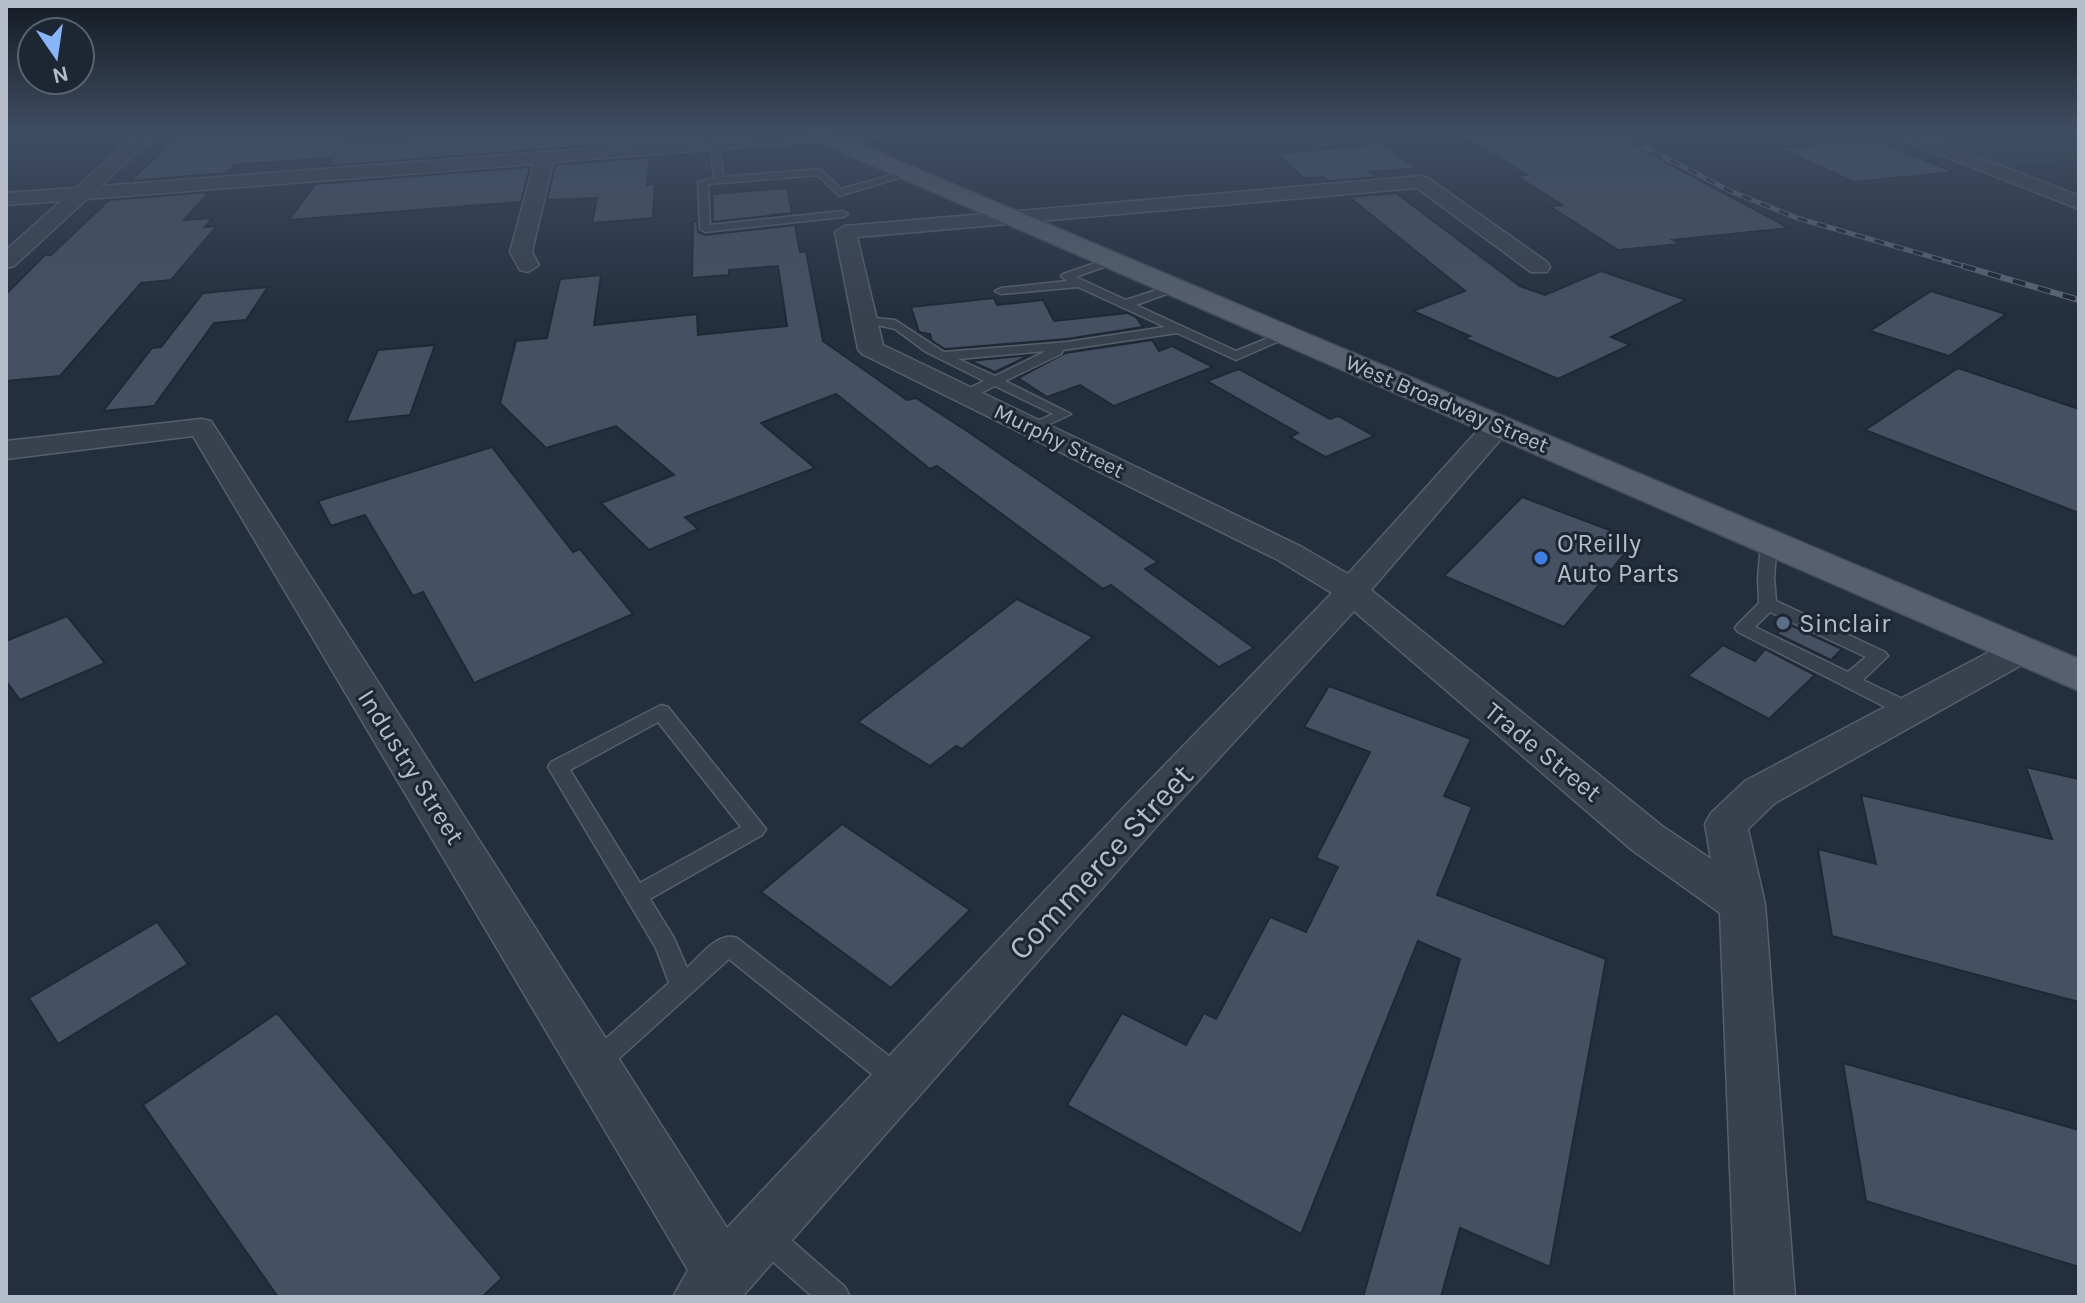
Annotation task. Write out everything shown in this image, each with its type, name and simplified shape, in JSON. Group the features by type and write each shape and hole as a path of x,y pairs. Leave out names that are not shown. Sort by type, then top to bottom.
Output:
{"main road":[{"name":"West Broadway Street","path":"959,194 2079,676"}],"street":[{"path":"6,199 71,194"},
{"path":"6,261 80,194"},
{"path":"528,265 521,252 536,194"},
{"path":"844,223 1017,218 1289,194"},
{"path":"1437,194 1539,267"},
{"path":"2056,194 2079,203"},
{"name":"Murphy Street","path":"844,223 871,349 912,369 957,377 995,395 1033,428 1289,553 1352,591"},
{"name":"Commerce Street","path":"713,1286 1141,816 1352,591 1497,426"},
{"name":"Industry Street","path":"6,450 201,427 594,1064 713,1286"},
{"name":"Trade Street","path":"1352,591 1647,838 1742,904"},
{"path":"1765,1297 1742,904 1726,824 1760,792 2021,650"}],"lane":[{"path":"704,194 705,229 788,222 844,223 839,194"},
{"path":"1113,260 1067,276 1236,356 1287,335"},
{"path":"1001,291 1080,283"},
{"path":"1127,304 1176,287"},
{"path":"865,321 889,319 906,330 957,377 1067,346 1179,329"},
{"path":"995,395 1067,346"},
{"path":"995,395 1023,395 1064,414 1033,428"},
{"path":"995,395 1023,395"},
{"path":"1769,542 1766,578 1768,604 1744,628 1910,711"},
{"path":"1768,604 1879,656 1850,681"},
{"path":"636,896 755,829 661,712 558,767 636,896 666,945 682,987"},
{"path":"594,1064 729,945 900,1081"},
{"path":"762,1233 835,1297"}],"building":[{"path":"207,194 184,220 212,218 205,227 217,226 171,280 141,283 60,376 6,381 6,294 45,255 51,255 109,200"},
{"path":"308,194 523,194 521,202 289,220"},
{"path":"548,194 654,194 653,218 592,223 597,198 547,200"},
{"path":"712,194 788,194 792,213 713,222"},
{"path":"1397,194 1520,286 1545,295 1601,271 1686,300 1611,337 1630,345 1558,379 1464,338 1470,336 1413,311 1465,291 1349,197"},
{"path":"1544,194 1725,194 1789,228 1673,240 1681,244 1618,250 1549,206 1562,205"},
{"path":"697,221 698,232 705,235 795,225 800,252 806,251 823,341 907,400 916,398 967,431 1158,562 1145,569 1254,648 1219,667 1111,585 1103,589 937,466 930,469 836,394 761,423 815,468 685,517 698,529 649,550 601,503 674,475 616,426 546,448 500,403 516,341 547,338 560,279 601,275 594,325 697,314 698,335 787,326 778,266 729,270 729,275 692,278 693,222"},
{"path":"268,287 246,320 214,323 154,406 103,411 152,348 161,347 203,293"},
{"path":"1931,291 2006,314 1949,356 1870,331"},
{"path":"994,298 997,305 1043,300 1054,321 1128,313 1136,317 1143,327 1067,339 945,349 932,341 930,334 919,332 911,307"},
{"path":"1152,340 1159,351 1172,346 1213,367 1114,406 1080,385 1047,397 1018,378 1065,353"},
{"path":"435,345 410,415 346,422 378,350"},
{"path":"1030,355 995,372 970,361"},
{"path":"1958,368 2079,409 2079,513 1865,430"},
{"path":"1239,369 1330,419 1338,416 1374,436 1326,457 1290,437 1298,433 1207,381"},
{"path":"492,447 573,552 580,549 633,614 474,683 423,592 413,596 365,515 331,526 318,501"},
{"name":"O'Reilly Auto Parts","path":"1522,497 1636,540 1564,627 1444,576"},
{"path":"1017,599 1093,637 962,749 956,746 930,766 858,722"},
{"path":"67,616 105,663 20,700 6,681 6,641"},
{"path":"1786,623 1842,649 1831,660 1777,634"},
{"path":"1723,645 1755,661 1765,649 1815,675 1769,719 1688,676"},
{"path":"1329,686 1471,739 1444,796 1472,807 1437,895 1606,959 1550,1267 1460,1228 1441,1297 1363,1297 1460,959 1418,941 1301,1234 1067,1105 1122,1013 1186,1045 1204,1013 1216,1019 1270,917 1306,932 1338,867 1316,858 1370,752 1304,727"},
{"path":"2026,767 2079,779 2079,1002 1832,936 1818,849 1876,864 1861,795 2052,839"},
{"path":"842,824 970,910 891,988 761,892"},
{"path":"157,922 188,964 58,1044 29,998"},
{"path":"277,1013 502,1278 482,1297 278,1297 143,1105"},
{"path":"1843,1063 2079,1130 2079,1267 1866,1201"}],"railway":[{"path":"1737,194 1797,218 1970,268"},
{"path":"1963,266 2079,300"}],"place":[{"name":"O'Reilly Auto Parts","path":"1541,558"},
{"name":"Sinclair","path":"1783,623"}]}
